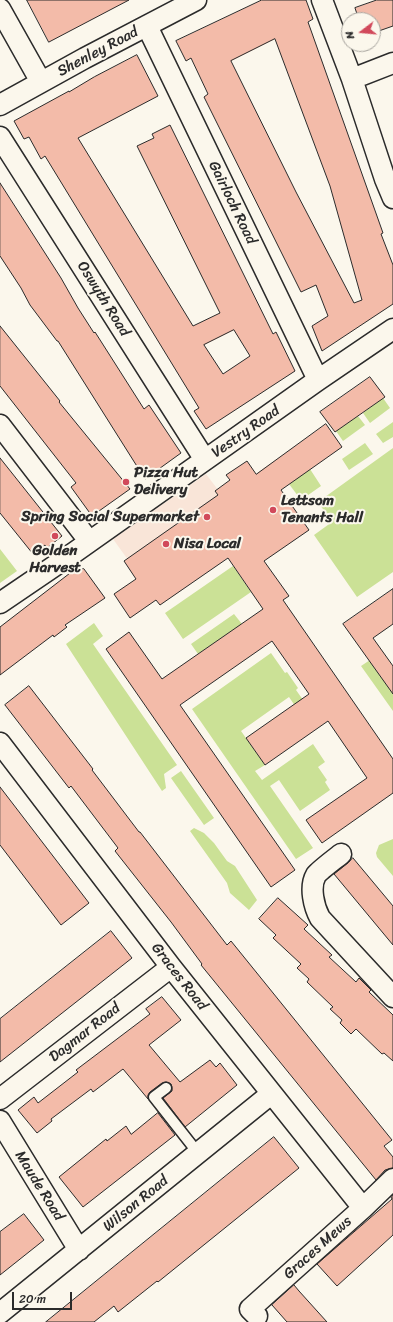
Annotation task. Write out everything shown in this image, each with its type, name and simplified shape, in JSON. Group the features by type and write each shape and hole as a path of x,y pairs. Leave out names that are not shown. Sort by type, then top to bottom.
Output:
{"street":[{"name":"Shenley Road","path":"0,105 196,0"},
{"path":"322,0 352,79 385,179 393,198"},
{"path":"0,9 41,82"},
{"name":"Gairloch Road","path":"146,26 318,380"},
{"path":"352,79 393,63"},
{"name":"Oswyth Road","path":"0,137 205,460"},
{"name":"Vestry Road","path":"0,603 393,329"},
{"path":"0,425 89,541"},
{"name":"Graces Road","path":"0,743 171,967 363,1208"},
{"path":"341,854 316,875 313,887 315,909 320,918 393,997"},
{"name":"Dagmar Road","path":"0,1099 171,967"},
{"name":"Wilson Road","path":"0,1313 271,1094"},
{"name":"Maude Road","path":"0,1121 79,1250"},
{"name":"Graces Mews","path":"257,1316 250,1309 363,1208 393,1179"}],"lane":[{"path":"166,1088 154,1098 198,1154"}],"shaded area":[{"path":"206,474 225,499 131,564 113,539"}],"green space":[{"path":"383,398 390,408 370,423 363,413"},
{"path":"358,416 365,425 343,441 336,431"},
{"path":"393,422 393,437 383,443 376,434"},
{"path":"365,443 373,454 349,470 342,459"},
{"path":"393,448 393,572 357,597 314,535 332,522 318,502"},
{"path":"310,469 321,486 301,500 289,484"},
{"path":"0,549 17,571 0,583"},
{"path":"233,566 251,592 183,639 165,613"},
{"path":"234,614 242,624 198,654 191,644"},
{"path":"94,623 103,636 93,644 177,765 164,774 166,788 162,791 66,644"},
{"path":"271,653 285,673 287,672 298,688 296,690 313,714 302,716 289,697 241,731 265,765 255,771 262,780 313,744 325,762 318,767 327,780 325,782 330,790 300,811 279,780 270,786 313,848 296,859 192,709"},
{"path":"370,660 393,694 393,711 361,666"},
{"path":"181,771 214,818 204,825 171,778"},
{"path":"194,828 204,833 214,843 227,861 235,866 257,900 249,910 230,893 227,883 190,831"},
{"path":"393,839 393,876 377,857 376,853 379,845"}],"building":[{"path":"27,0 129,0 49,42"},
{"path":"262,0 306,0 313,19 308,22 393,265 393,304 322,351 312,326 328,316 316,285 301,292 204,97 208,94 191,58 186,61 176,41","holes":["275,39 330,186 362,300 354,303 296,192 231,61"]},
{"path":"377,0 393,0 393,26 381,30 381,12 356,12 355,8"},
{"path":"137,55 158,96 78,138 193,326 220,313 137,146 154,138 152,134 170,125 273,334 276,332 295,371 206,429 194,411 199,408 45,156 41,159 29,137 24,139 14,121","holes":["234,330 250,356 223,374 204,345"]},
{"path":"0,183 61,278 78,308 144,409 149,405 181,453 145,479 58,341 30,305 21,288 0,256"},
{"path":"0,326 60,401 59,402 130,489 92,516 71,487 76,483 0,386"},
{"path":"370,377 385,397 335,432 320,412"},
{"path":"326,424 342,447 281,490 309,530 264,561 289,596 283,600 393,759 393,793 322,843 306,820 367,778 328,721 265,765 246,738 309,694 272,641 180,705 295,870 271,887 106,649 129,632 162,679 263,609 228,558 160,605 156,600 130,618 114,594 136,579 124,561 218,495 215,491 230,480 226,475 247,461 256,474"},
{"path":"0,458 62,536 47,548 45,545 33,554 0,513"},
{"path":"84,569 105,598 65,625 67,627 54,637 53,635 0,675 0,627 74,570"},
{"path":"393,589 393,624 373,638 393,666 393,694 343,624"},
{"path":"29,686 139,832 227,945 231,941 392,1140 384,1146 393,1157 393,1168 385,1170 376,1180 201,965 202,964 171,922 115,851 118,848 71,786 69,788 5,705"},
{"path":"0,787 89,903 61,925 0,845"},
{"path":"353,858 393,906 393,945 334,874"},
{"path":"278,898 308,925 304,929 332,955 329,957 356,982 359,978 371,990 369,992 393,1015 393,1061 384,1053 382,1054 356,1029 351,1034 340,1023 342,1020 330,1009 333,1007 307,982 309,979 297,968 301,964 273,938 276,935 259,919"},
{"path":"111,931 132,958 0,1062 0,1019"},
{"path":"162,997 181,1020 149,1045 180,1082 210,1060 216,1067 220,1063 237,1085 185,1127 163,1098 172,1091 171,1084 166,1082 162,1083 150,1092 148,1099 123,1069 93,1092 91,1089 51,1119 52,1121 37,1133 18,1110 34,1097 38,1103 78,1072 76,1070 150,1014 146,1009"},
{"path":"158,1113 175,1135 83,1207 59,1177 106,1139 107,1141 126,1126 131,1134"},
{"path":"274,1137 299,1168 158,1282 157,1281 118,1312 114,1306 94,1322 46,1322"},
{"path":"393,1195 393,1235 337,1286 317,1264 392,1199 391,1197"},
{"path":"24,1214 44,1240 0,1275 0,1232"},
{"path":"294,1285 327,1322 287,1322 272,1305"}],"place":[{"name":"Pizza Hut Delivery","path":"126,482"},
{"name":"Lettsom Tenants Hall","path":"273,510"},
{"name":"Spring Social Supermarket","path":"207,517"},
{"name":"Golden Harvest","path":"55,536"},
{"name":"Nisa Local","path":"166,544"}]}
